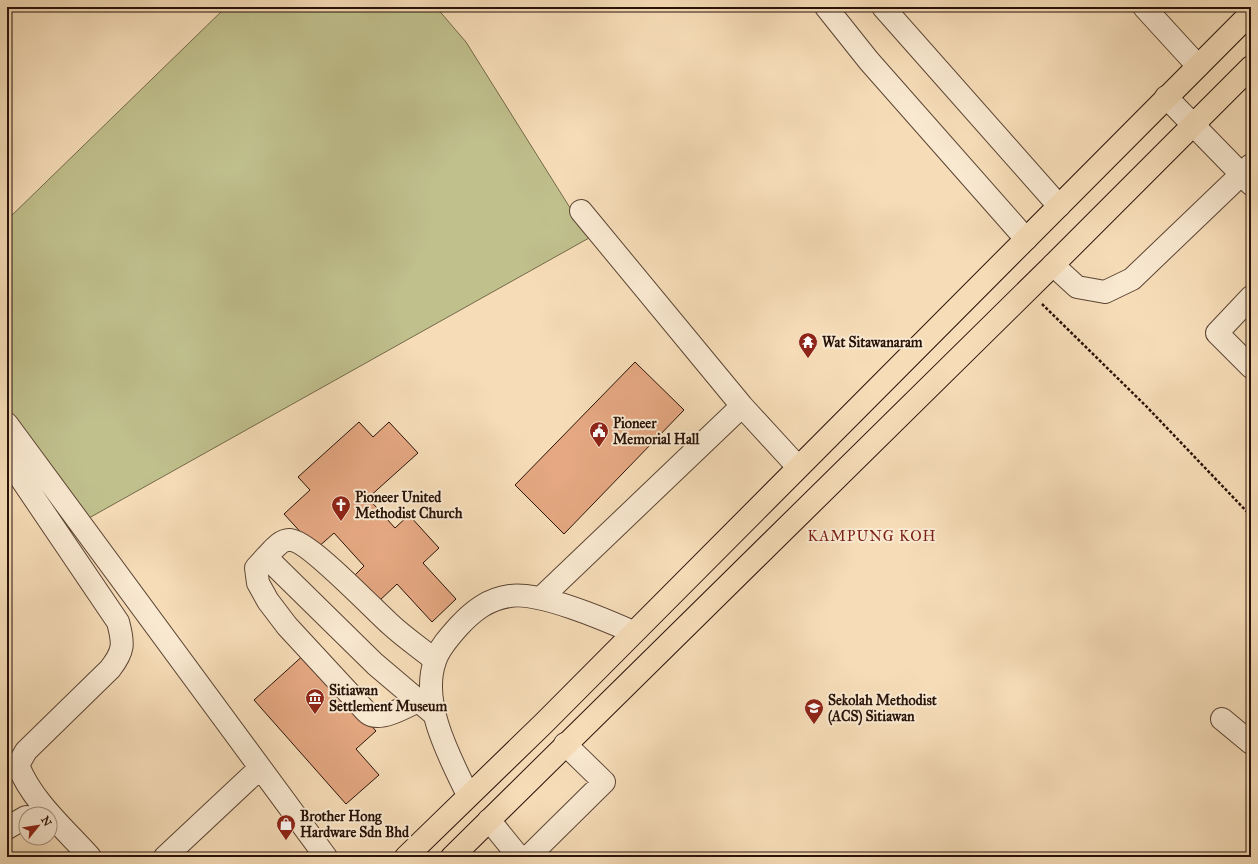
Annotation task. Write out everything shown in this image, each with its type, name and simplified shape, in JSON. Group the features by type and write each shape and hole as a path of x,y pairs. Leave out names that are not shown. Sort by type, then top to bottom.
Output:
{"highway":[{"path":"406,857 544,722 1251,13"},
{"path":"452,857 1251,67"},
{"path":"544,722 565,744"}],"street":[{"path":"826,7 868,61 1026,239"},
{"path":"883,7 1059,206"},
{"path":"1144,7 1198,66"},
{"path":"1053,264 1077,287 1105,292 1132,279 1248,174 1193,125 1166,97"},
{"path":"581,212 742,406 798,467"},
{"path":"1251,297 1217,333 1251,367"},
{"path":"541,598 742,406"},
{"path":"7,424 260,768 321,855"},
{"path":"7,458 118,622 123,640 120,656 110,669 26,751 18,765 37,806"},
{"path":"426,707 378,716 371,715 287,626 268,601 258,583 256,568 266,557 286,540 292,539 320,558 390,624 435,660"},
{"path":"266,557 375,664 426,707 468,795"},
{"path":"426,707 435,660 449,638 471,614 487,602 511,595 541,598 592,615 633,632"},
{"path":"1222,720 1251,743"},
{"path":"528,857 604,782 565,744"},
{"path":"165,857 260,768"},
{"path":"489,820 519,857"},
{"path":"7,828 18,822"},
{"path":"58,828 90,857"}],"path":[{"path":"1027,290 1146,406 1251,516"}],"green space":[{"path":"226,7 436,7 466,42 589,238 89,518 7,409 7,220"}],"building":[{"name":"Pioneer Memorial Hall","path":"635,362 684,410 564,534 515,485"},
{"name":"Pioneer United Methodist Church","path":"359,422 373,437 389,422 418,453 368,498 395,528 409,515 439,548 423,563 456,599 432,622 397,584 378,602 354,576 364,566 334,533 316,549 284,514 310,490 298,477"},
{"name":"Sitiawan Settlement Museum","path":"307,652 376,731 356,749 379,775 346,804 254,700"}],"place":[{"name":"Wat Sitawanaram","path":"808,359"},
{"name":"Pioneer Memorial Hall","path":"599,448"},
{"name":"Pioneer United Methodist Church","path":"341,522"},
{"name":"Sitiawan Settlement Museum","path":"315,715"},
{"name":"Sekolah Methodist (ACS) Sitiawan","path":"814,725"},
{"name":"Brother Hong Hardware Sdn Bhd","path":"286,841"}],"district":[{"name":"KAMPUNG KOH","path":"872,536"}]}
